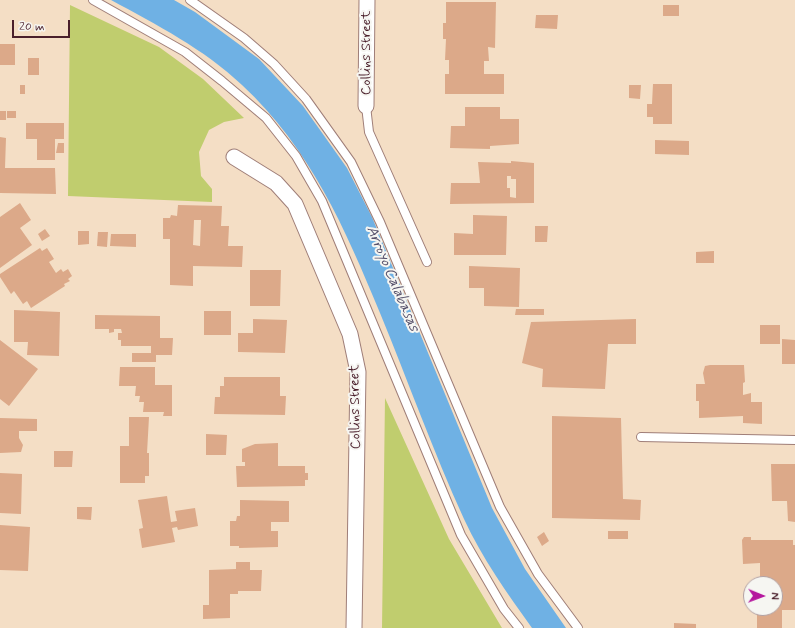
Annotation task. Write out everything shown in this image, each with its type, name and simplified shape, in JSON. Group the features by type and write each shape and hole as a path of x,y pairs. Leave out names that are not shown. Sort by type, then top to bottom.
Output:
{"street":[{"name":"Collins Street","path":"366,106 367,0"},
{"name":"Collins Street","path":"234,157 276,183 295,204 350,334 358,372 354,628"}],"lane":[{"path":"93,0 185,52 266,118 296,156 322,201 461,535 504,609 518,628"},
{"path":"190,0 244,38 274,64 306,99 350,162 380,222 500,507 538,574 578,628"},
{"path":"366,106 370,132 427,262"},
{"path":"641,437 795,440"}],"green space":[{"path":"70,5 159,47 203,79 244,118 224,122 209,130 199,152 201,176 212,189 212,202 68,196"},
{"path":"385,398 449,539 502,628 382,628"}],"water":[{"name":"Arroyo Calabasas","path":"111,0 174,0 195,12 259,59 303,106 347,168 372,217 492,508 525,569 566,628 532,628 504,588 479,548 464,519 442,468 353,250 323,191 306,162 287,135 266,109 242,85 212,60 180,38"}],"building":[{"path":"446,2 496,2 495,48 488,47 489,61 484,61 484,74 504,74 504,94 445,94 445,74 449,74 449,60 445,60 446,39 443,39 443,23 446,23"},
{"path":"663,5 679,5 679,16 663,16"},
{"path":"536,15 558,15 557,29 535,28"},
{"path":"0,44 15,44 15,65 0,65"},
{"path":"28,58 39,58 39,75 28,75"},
{"path":"653,84 672,84 672,124 653,124 653,117 647,117 647,104 652,104"},
{"path":"20,85 25,85 25,94 20,94"},
{"path":"629,85 641,85 640,99 629,98"},
{"path":"465,107 500,107 500,119 519,119 519,144 490,146 490,149 450,148 451,126 465,126"},
{"path":"0,111 6,111 6,120 0,120"},
{"path":"7,111 16,111 16,118 7,118"},
{"path":"26,123 64,123 64,139 55,139 55,160 37,160 37,139 26,139"},
{"path":"0,137 6,138 5,168 55,168 56,194 0,193"},
{"path":"655,140 689,141 689,155 655,154"},
{"path":"58,143 64,143 64,153 56,153"},
{"path":"511,161 534,163 534,203 450,204 451,183 480,183 478,162 511,163","holes":["507,176 511,176 511,179 516,179 516,198 510,197 510,188 507,188"]},
{"path":"20,203 31,220 20,228 32,245 0,268 0,217"},
{"path":"178,205 222,206 221,226 229,226 228,246 243,246 242,267 193,266 193,286 170,285 170,239 163,239 163,218 170,218 171,215 177,216","holes":["194,220 201,220 200,246 193,245"]},
{"path":"473,215 507,216 506,255 454,255 454,233 473,234"},
{"path":"535,226 548,226 547,242 535,242"},
{"path":"45,229 50,236 42,241 38,234"},
{"path":"78,231 89,231 89,244 78,245"},
{"path":"98,232 108,232 107,247 97,246"},
{"path":"111,234 136,234 136,247 110,246"},
{"path":"40,248 42,251 47,248 54,259 49,262 56,273 61,269 63,272 68,269 72,276 68,279 70,281 64,284 65,286 31,308 27,301 23,304 14,291 11,294 0,277 0,274"},
{"path":"714,251 714,263 696,263 696,252"},
{"path":"469,266 520,268 519,307 484,306 484,288 469,288"},
{"path":"250,270 281,270 280,306 250,306"},
{"path":"516,309 544,309 544,315 515,315"},
{"path":"14,310 60,312 59,356 27,355 28,342 14,342"},
{"path":"204,311 231,311 231,335 204,335"},
{"path":"95,315 160,316 160,338 173,338 172,355 156,355 156,362 132,362 132,353 151,353 151,346 121,346 121,340 118,340 118,333 122,333 121,329 114,329 114,332 109,333 109,329 95,329"},
{"path":"253,319 287,320 285,353 238,352 238,333 253,333"},
{"path":"636,319 636,344 608,344 605,389 542,387 543,369 522,363 531,322"},
{"path":"760,325 780,325 780,344 760,344"},
{"path":"782,339 795,340 795,364 782,364"},
{"path":"0,340 38,369 9,406 0,399"},
{"path":"744,365 745,382 743,383 743,395 751,393 751,402 762,402 762,424 743,423 743,416 699,418 699,401 696,401 696,384 705,384 703,373 705,366"},
{"path":"120,367 155,367 155,385 172,385 172,416 163,416 164,412 143,412 144,402 139,402 140,396 135,396 136,386 119,386"},
{"path":"224,377 280,377 280,396 286,396 285,415 214,414 215,397 220,397 220,386 224,386"},
{"path":"552,416 621,418 623,499 641,500 640,520 552,518"},
{"path":"129,417 149,417 147,453 149,453 149,476 145,476 145,483 120,483 120,446 129,446"},
{"path":"0,418 37,419 37,431 19,431 19,438 23,445 21,452 0,453"},
{"path":"206,434 227,435 226,455 206,455"},
{"path":"278,443 278,466 305,466 305,473 308,473 308,480 305,480 305,486 237,487 236,466 245,466 245,462 242,462 242,449 255,444"},
{"path":"54,451 73,451 72,467 54,467"},
{"path":"771,464 795,464 795,522 788,521 787,501 772,501"},
{"path":"0,473 22,474 21,514 0,513"},
{"path":"167,496 171,522 177,521 175,511 195,508 198,526 178,530 177,527 172,528 175,542 142,548 139,529 143,528 138,500"},
{"path":"240,500 289,501 289,522 271,522 271,531 278,531 278,547 239,548 239,546 230,546 230,521 236,521 237,516 240,516"},
{"path":"77,507 92,507 91,520 77,519"},
{"path":"0,525 30,527 28,571 0,570"},
{"path":"608,531 628,531 628,539 608,539"},
{"path":"544,532 549,541 542,546 537,537"},
{"path":"744,537 751,537 751,540 793,540 793,545 795,545 795,610 783,610 783,576 760,576 760,563 743,564 742,540"},
{"path":"236,562 250,562 250,570 262,570 261,591 238,591 238,594 230,594 230,618 203,619 203,605 209,605 209,570 236,569"},
{"path":"757,616 782,616 782,628 757,628"},
{"path":"674,623 696,624 696,628 674,628"}]}
